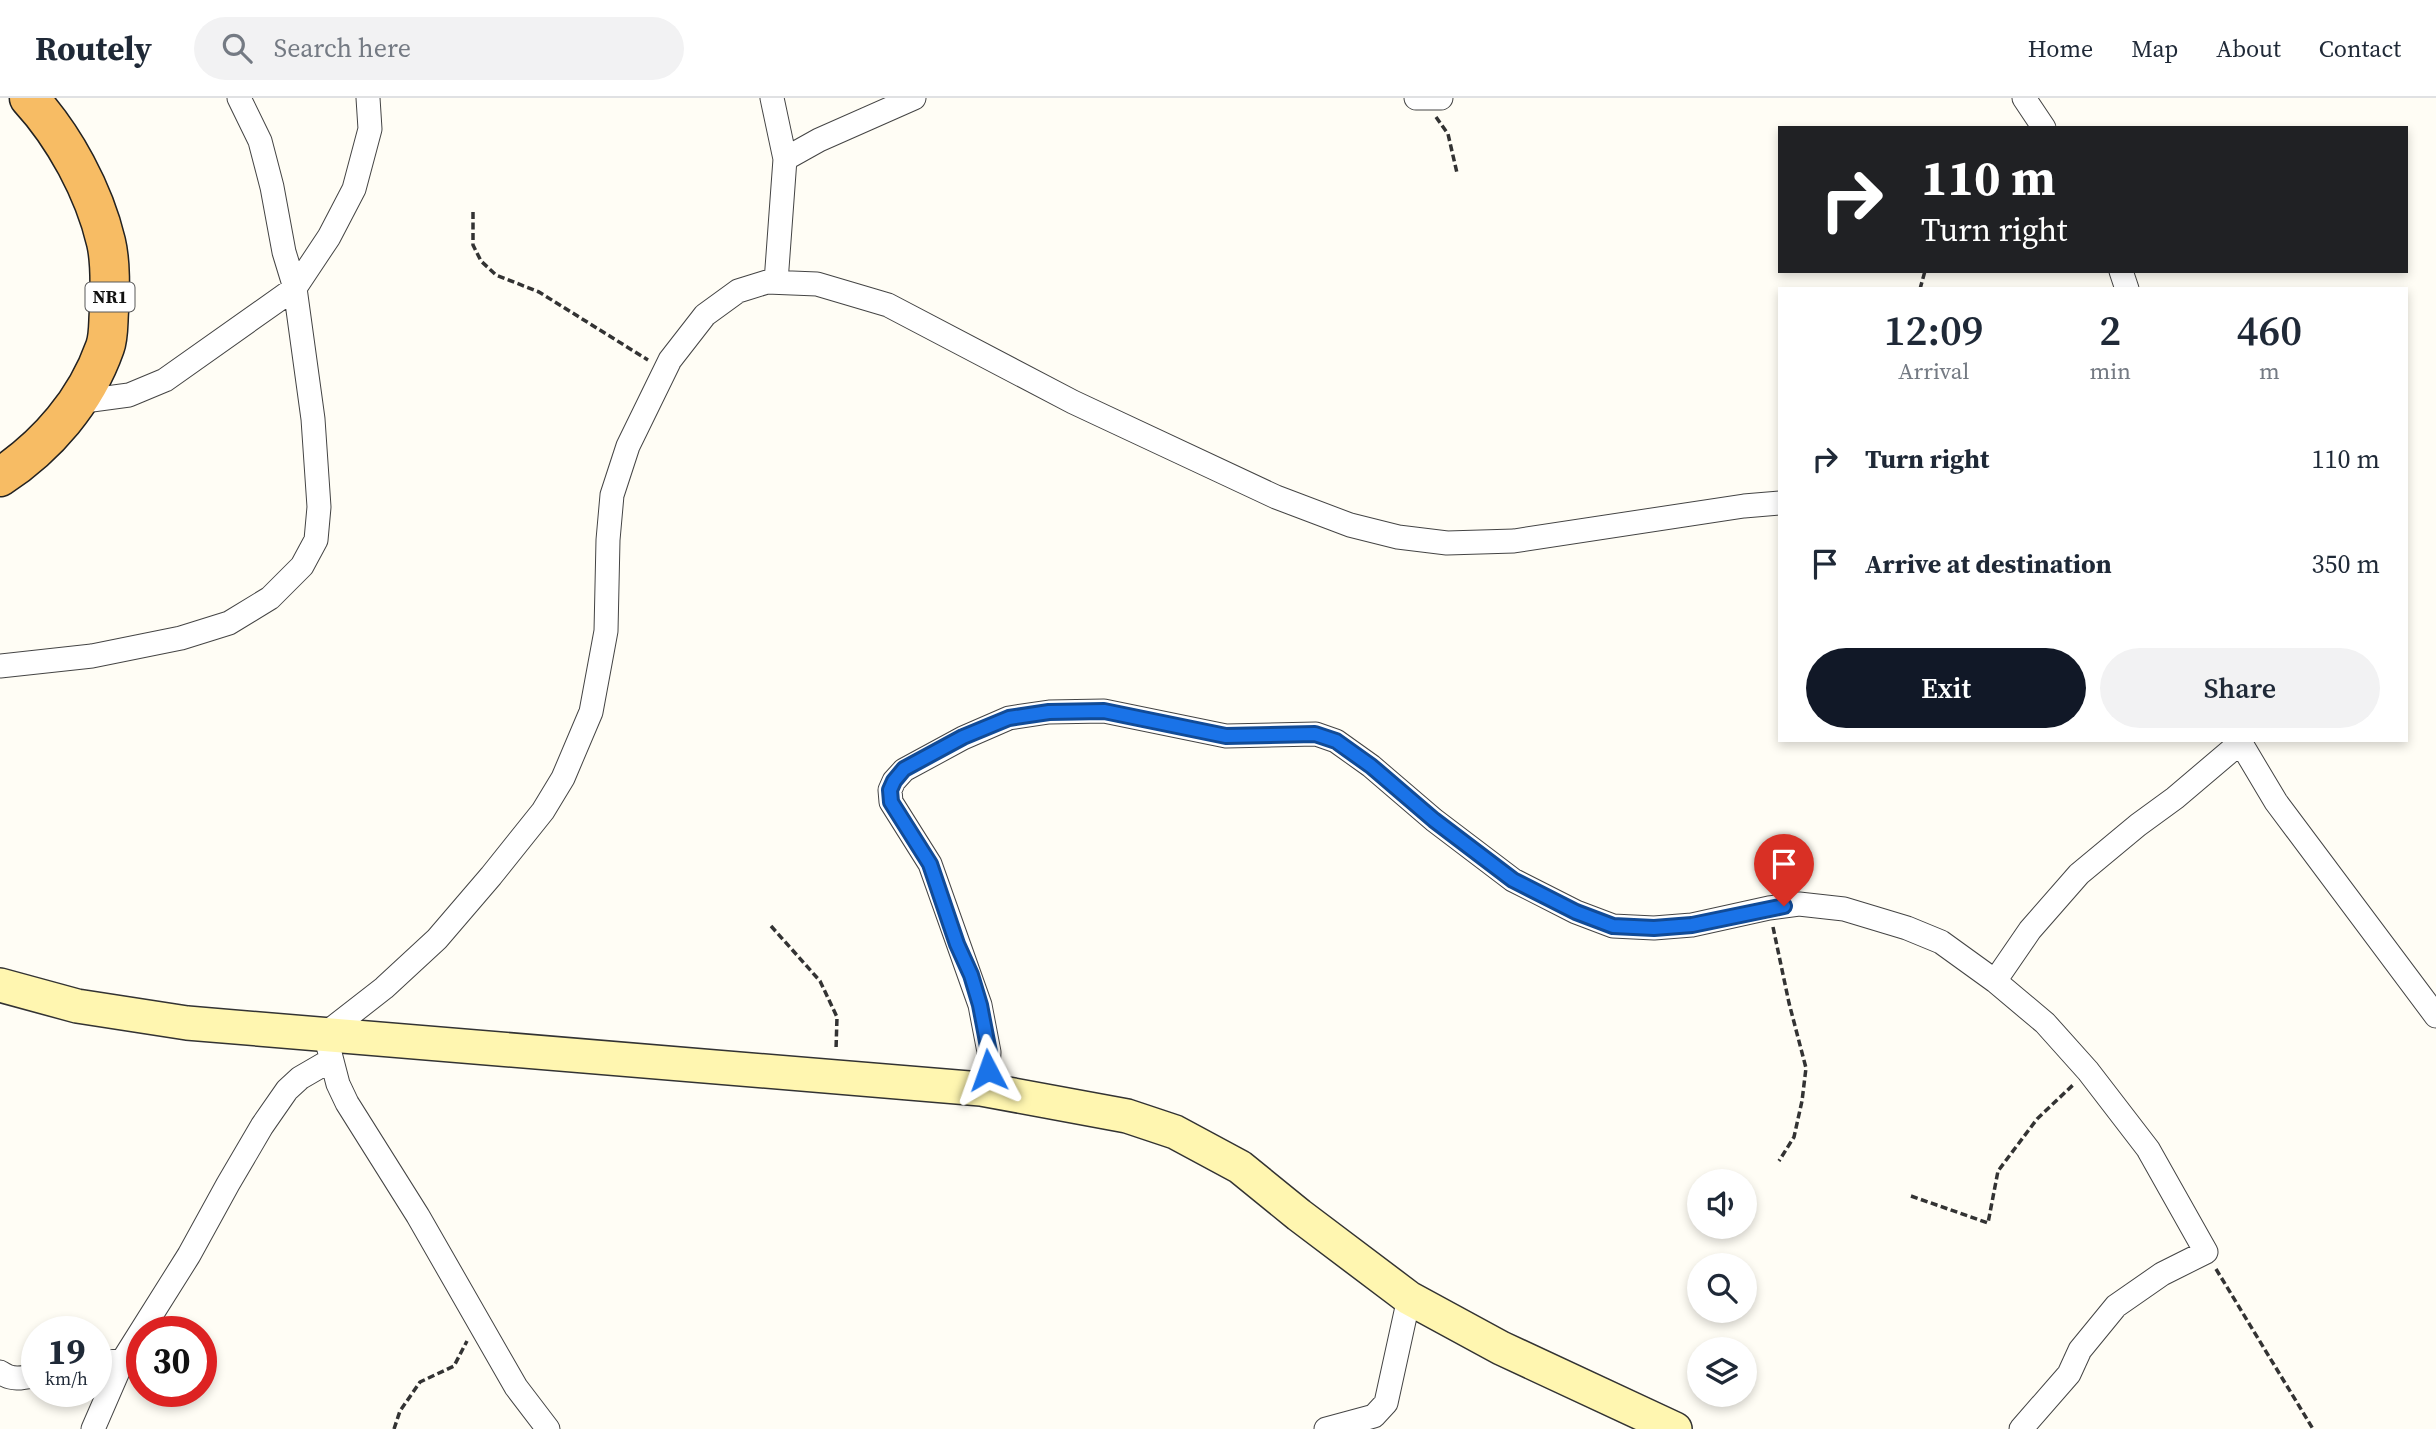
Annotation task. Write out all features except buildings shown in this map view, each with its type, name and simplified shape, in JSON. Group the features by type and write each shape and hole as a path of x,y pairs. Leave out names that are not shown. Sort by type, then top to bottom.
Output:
{"highway":[{"name":"NR1","path":"0,477 52,434 88,388 106,344 110,295 107,244 95,204 64,145 29,98"}],"main road":[{"path":"0,985 77,1006 328,1047 836,1077 981,1089 1127,1116 1175,1132 1240,1167 1409,1298 1501,1348 1675,1429"}],"street":[{"path":"0,666 92,656 181,638 229,623 270,598 302,566 316,540 319,508 313,419 295,288 284,252 260,141 239,98"},
{"path":"77,402 129,395 165,380 295,288 329,237 354,189 370,129 368,98"},
{"path":"772,98 785,159 776,282"},
{"path":"785,159 914,98"},
{"path":"2024,98 2043,126"},
{"path":"93,1429 123,1360 287,1090 384,988 437,939 543,811 563,778 590,712 606,631 612,495 628,446 670,360 705,315 738,291 767,282 817,284 888,304 1073,402 1276,497 1350,525 1398,537 1447,543 1514,541 1778,503"},
{"path":"981,1089 988,1070 989,1052 980,1005 930,864 891,802 890,790 904,769 963,737 1009,718 1049,712 1104,711 1226,736 1315,734 1336,741 1371,766 1434,820 1513,880 1576,912 1613,926 1654,928 1692,925 1799,904 1844,909 1907,928 1941,942 1995,981 2045,1023 2088,1071 2148,1149 2206,1252 2162,1274 2116,1306 2080,1350 2069,1374 2021,1429"},
{"path":"1995,981 2030,930 2079,874 2186,790 2239,742"},
{"path":"2241,742 2276,802 2436,1016"},
{"path":"328,1047 338,1084 347,1103 418,1216 516,1387 548,1429"},
{"path":"1326,1429 1374,1416 1387,1403 1409,1298"},
{"path":"112,1362 123,1360"},
{"path":"0,1373 10,1378 21,1378"}],"path":[{"path":"1427,99 1448,134 1457,173"},
{"path":"473,212 472,245 481,261 496,275 539,292 665,370"},
{"path":"1769,908 1805,1068 1802,1101 1794,1137 1779,1161"},
{"path":"771,926 820,981 837,1017 836,1077"},
{"path":"1911,1196 1988,1223 1998,1171 2037,1119 2088,1071"},
{"path":"2206,1252 2313,1429"},
{"path":"394,1429 400,1411 420,1382 454,1366 478,1320"}],"route":[{"path":"988,1070 989,1052 971,975 957,944 930,864 891,802 890,790 904,769 963,737 1009,718 1049,712 1104,711 1226,736 1315,734 1336,741 1513,880 1576,912 1613,926 1654,928 1692,925 1784,906"}]}
